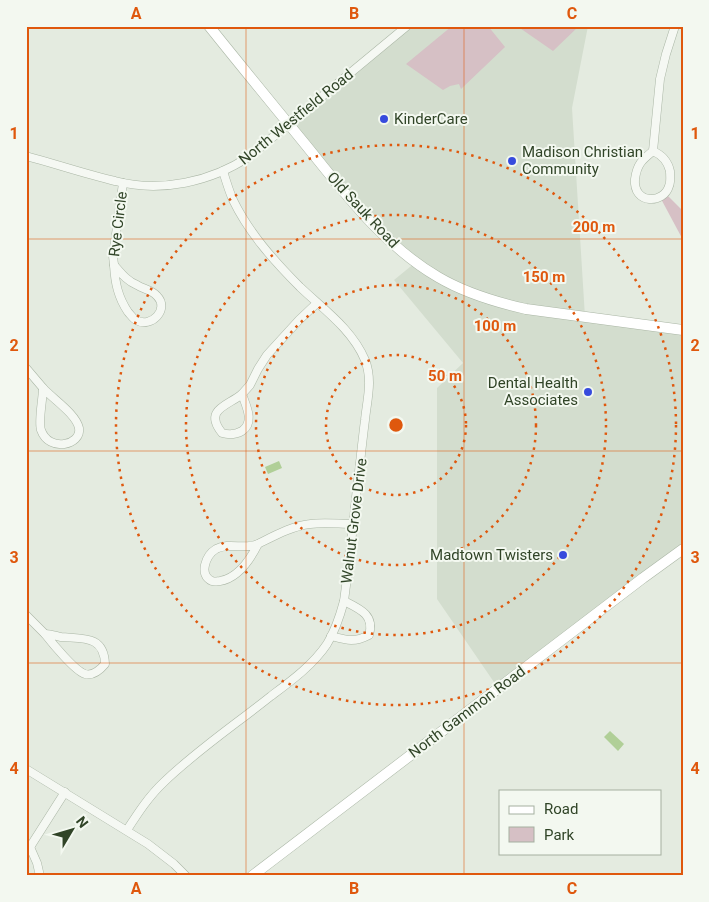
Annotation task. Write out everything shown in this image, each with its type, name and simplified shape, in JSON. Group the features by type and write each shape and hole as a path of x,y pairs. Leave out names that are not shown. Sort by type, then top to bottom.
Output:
{"street":[{"name":"North Westfield Road","path":"26,156 123,183 151,186 196,181 223,171 250,156 407,26"},
{"path":"653,151 658,153 669,165 669,187 660,197 641,198 636,192 636,171 638,164 653,151 660,79 675,26"},
{"name":"Old Sauk Road","path":"211,29 276,116 289,124 378,229 405,253 438,277 481,297 512,306 683,330"},
{"name":"Walnut Grove Drive","path":"127,830 150,796 162,783 313,662 331,636 339,619 344,601 370,387 365,361 359,348 341,325 294,281 265,249 240,212 223,171"},
{"name":"Rye Circle","path":"114,265 128,280 158,296 161,310 158,316 149,322 142,323 136,320 122,302 118,292 114,265 113,256 123,183"},
{"path":"242,394 250,420 247,427 240,433 230,435 222,433 215,422 219,410 242,394 250,385 268,355 317,303"},
{"path":"26,368 75,420 79,428 78,434 65,445 48,440 41,432 43,388"},
{"path":"258,544 253,555 235,575 227,580 213,582 206,576 205,562 214,550 221,547 258,544 291,529 309,524 353,524"},
{"name":"North Gammon Road","path":"252,876 683,549"},
{"path":"331,636 353,641 369,635 370,620 365,613 358,607 344,601"},
{"path":"26,615 72,664 83,673 99,672 106,664 105,656 100,647 92,640 45,634"},
{"path":"26,769 160,852 186,876"},
{"path":"40,876 37,863 28,848 64,792"}],"shaded area":[{"path":"407,26 588,26 572,108 585,317 683,330 683,549 498,688 437,599 437,388 463,363 394,280 416,262 405,253 289,124"},
{"path":"279,461 282,468 268,474 265,467"},
{"path":"610,731 624,744 618,751 604,737"}],"green space":[{"path":"452,26 488,26 505,47 461,89 459,84 443,90 406,64"},
{"path":"517,26 579,26 553,51"},
{"path":"665,193 683,211 683,240 660,197"}],"place":[{"name":"KinderCare","path":"384,119"},
{"name":"Madison Christian Community","path":"512,161"},
{"name":"Dental Health Associates","path":"588,392"},
{"name":"Madtown Twisters","path":"563,555"}]}
